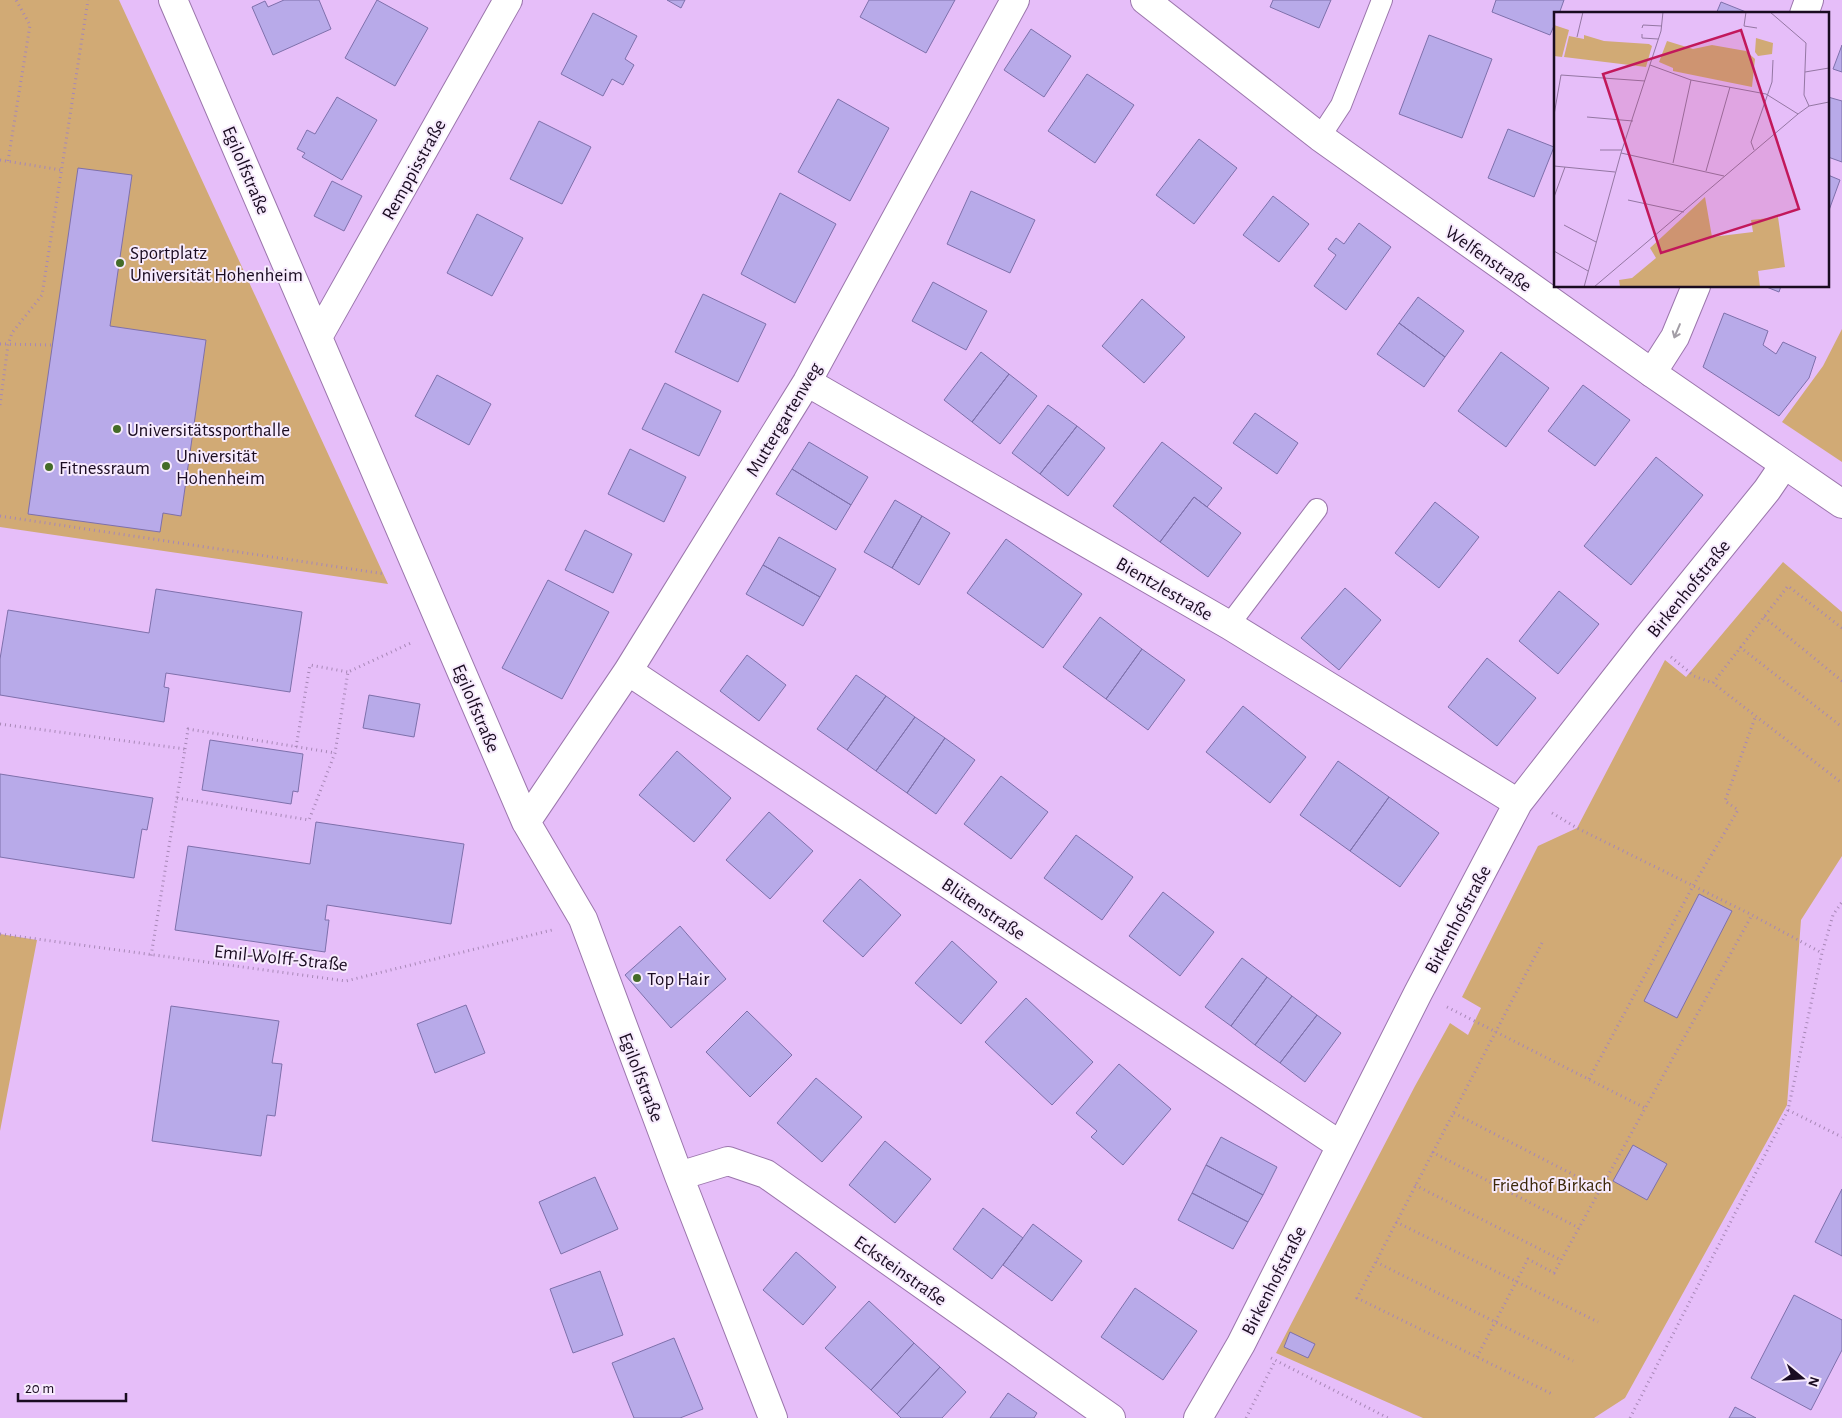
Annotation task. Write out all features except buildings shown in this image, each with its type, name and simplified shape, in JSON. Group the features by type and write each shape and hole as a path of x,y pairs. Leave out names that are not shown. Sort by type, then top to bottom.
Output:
{"street":[{"name":"Egilolfstraße","path":"174,0 526,822 583,919 679,1176 773,1418"},
{"name":"Remppisstraße","path":"318,337 508,0"},
{"name":"Muttergartenweg","path":"526,822 628,671 807,382 1015,0"},
{"name":"Welfenstraße","path":"1145,0 1320,137 1652,373 1842,504"},
{"path":"1805,12 1809,0"},
{"path":"1652,373 1675,338 1695,288"},
{"name":"Bientzlestraße","path":"807,382 1229,625 1520,800"},
{"name":"Birkenhofstraße","path":"1198,1418 1241,1344 1340,1145 1520,800 1766,490 1784,464"},
{"name":"Blütenstraße","path":"628,671 1340,1145"},
{"name":"Ecksteinstraße","path":"679,1176 728,1161 766,1174 1111,1418"}],"lane":[{"path":"1320,137 1342,105 1382,0"},
{"path":"1229,625 1318,509"}],"path":[{"path":"8,161 30,25 16,0"},
{"path":"0,405 8,345 12,333 42,295 88,0"},
{"path":"0,160 61,170"},
{"path":"0,344 52,345"},
{"path":"0,516 421,579"},
{"path":"1713,683 1788,586 1842,628"},
{"path":"1764,617 1842,681"},
{"path":"296,746 310,665 348,672 442,628"},
{"path":"1647,638 1694,676 1713,683 1842,782"},
{"path":"1740,647 1842,727"},
{"path":"177,798 309,820 335,752 348,672"},
{"path":"1589,1079 1694,886 1738,810 1725,801 1756,715"},
{"path":"0,724 185,749"},
{"path":"151,956 188,729 335,752"},
{"path":"1520,800 1752,915 1822,953"},
{"path":"1630,1418 1788,1110 1822,953 1833,915 1842,902"},
{"path":"1477,1357 1528,1259 1554,1273 1752,915"},
{"name":"Emil-Wolff-Straße","path":"0,934 346,981 546,932 583,919"},
{"path":"1542,943 1357,1298 1552,1394"},
{"path":"1418,993 1645,1108"},
{"path":"1788,1110 1842,1137"},
{"path":"1454,1113 1601,1189"},
{"path":"1432,1152 1579,1228"},
{"path":"1416,1185 1561,1260"},
{"path":"1396,1222 1598,1322"},
{"path":"1376,1262 1573,1361"},
{"path":"1241,1344 1388,1418"},
{"path":"1246,1418 1276,1361"}],"green space":[{"name":"Sportplatz Universität Hohenheim","path":"0,0 119,0 388,584 0,527"},
{"path":"1842,329 1842,462 1782,422 1823,366"},
{"name":"Friedhof Birkach","path":"1783,562 1842,612 1842,856 1801,920 1787,1105 1625,1398 1594,1418 1423,1418 1276,1353 1415,1086 1450,1023 1468,1035 1481,1008 1462,997 1538,846 1577,828 1665,660 1686,677"},
{"path":"0,934 37,940 0,1131"}],"place":[{"name":"Sportplatz Universität Hohenheim","path":"120,263"},
{"name":"Universitätssporthalle","path":"117,429"},
{"name":"Universität Hohenheim","path":"166,466"},
{"name":"Fitnessraum","path":"49,467"},
{"name":"Top Hair","path":"637,978"}]}
